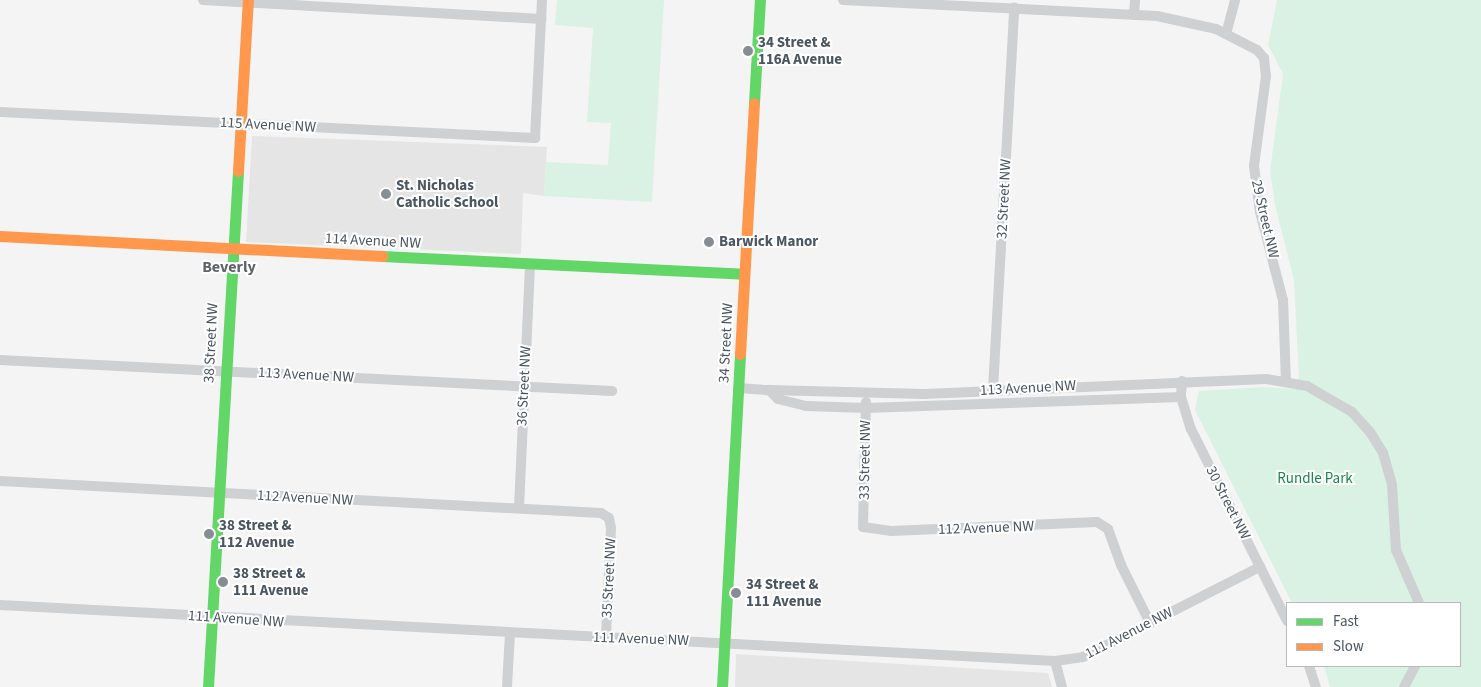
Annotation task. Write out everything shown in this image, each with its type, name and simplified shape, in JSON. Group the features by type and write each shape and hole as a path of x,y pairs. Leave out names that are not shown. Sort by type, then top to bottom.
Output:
{"street":[{"path":"203,0 248,1 541,19 542,0"},
{"name":"34 Street NW","path":"722,687 760,0"},
{"path":"843,0 1134,15 1187,21 1226,34 1235,0"},
{"path":"1134,15 1135,0"},
{"name":"38 Street NW","path":"208,687 232,248 248,1"},
{"name":"32 Street NW","path":"993,389 1014,8"},
{"name":"115 Avenue NW","path":"0,112 535,138 541,19"},
{"name":"29 Street NW","path":"1226,34 1252,46 1264,58 1266,76 1254,166 1260,212 1283,300 1286,380"},
{"name":"114 Avenue NW","path":"0,236 530,265 744,274"},
{"name":"36 Street NW","path":"519,508 530,265"},
{"name":"113 Avenue NW","path":"0,360 524,385 612,391"},
{"name":"113 Avenue NW","path":"738,388 866,394 1182,381 1286,380 1319,391 1342,404 1362,422 1378,443 1392,485 1396,550 1419,602"},
{"name":"30 Street NW","path":"1182,381 1181,397 1191,430 1286,619"},
{"name":"113 Avenue NW","path":"769,390 778,399 806,406 866,408 1181,397"},
{"name":"33 Street NW","path":"863,527 866,394"},
{"name":"112 Avenue NW","path":"0,481 218,494 519,508 601,513 609,518"},
{"name":"35 Street NW","path":"606,638 611,528 609,518"},
{"name":"112 Avenue NW","path":"863,527 891,531 1098,522 1108,529 1121,565 1150,623"},
{"name":"111 Avenue NW","path":"0,605 1055,661 1083,657 1260,566"},
{"path":"507,687 510,633"},
{"path":"1055,661 1062,687"},
{"path":"1309,667 1316,687"},
{"path":"1404,687 1414,667"}],"shaded area":[{"name":"St. Nicholas Catholic School","path":"252,136 547,147 544,196 523,193 521,254 246,242"},
{"path":"736,654 1048,673 1052,687 735,687"}],"green space":[{"path":"557,0 664,0 652,202 544,196 546,162 608,165 611,123 587,122 593,28 555,25"},
{"name":"Rundle Park","path":"1277,0 1481,0 1481,687 1330,687 1324,667 1461,667 1461,602 1291,602 1195,410 1199,391 1264,387 1296,389 1299,377 1294,280 1275,205 1270,171 1283,74 1268,45"}],"traffic: fast":[{"path":"754,103 760,0"},
{"path":"208,687 238,171"},
{"path":"382,256 744,274"},
{"path":"722,687 740,354"}],"traffic: slow":[{"path":"238,171 248,0"},
{"path":"740,354 754,103"},
{"path":"0,236 382,256"}],"place":[{"name":"34 Street & 116A Avenue","path":"748,51"},
{"name":"St. Nicholas Catholic School","path":"386,194"},
{"name":"Barwick Manor","path":"709,242"},
{"name":"38 Street & 112 Avenue","path":"209,534"},
{"name":"38 Street & 111 Avenue","path":"223,582"},
{"name":"34 Street & 111 Avenue","path":"736,593"}],"district":[{"name":"Beverly","path":"229,267"}]}
